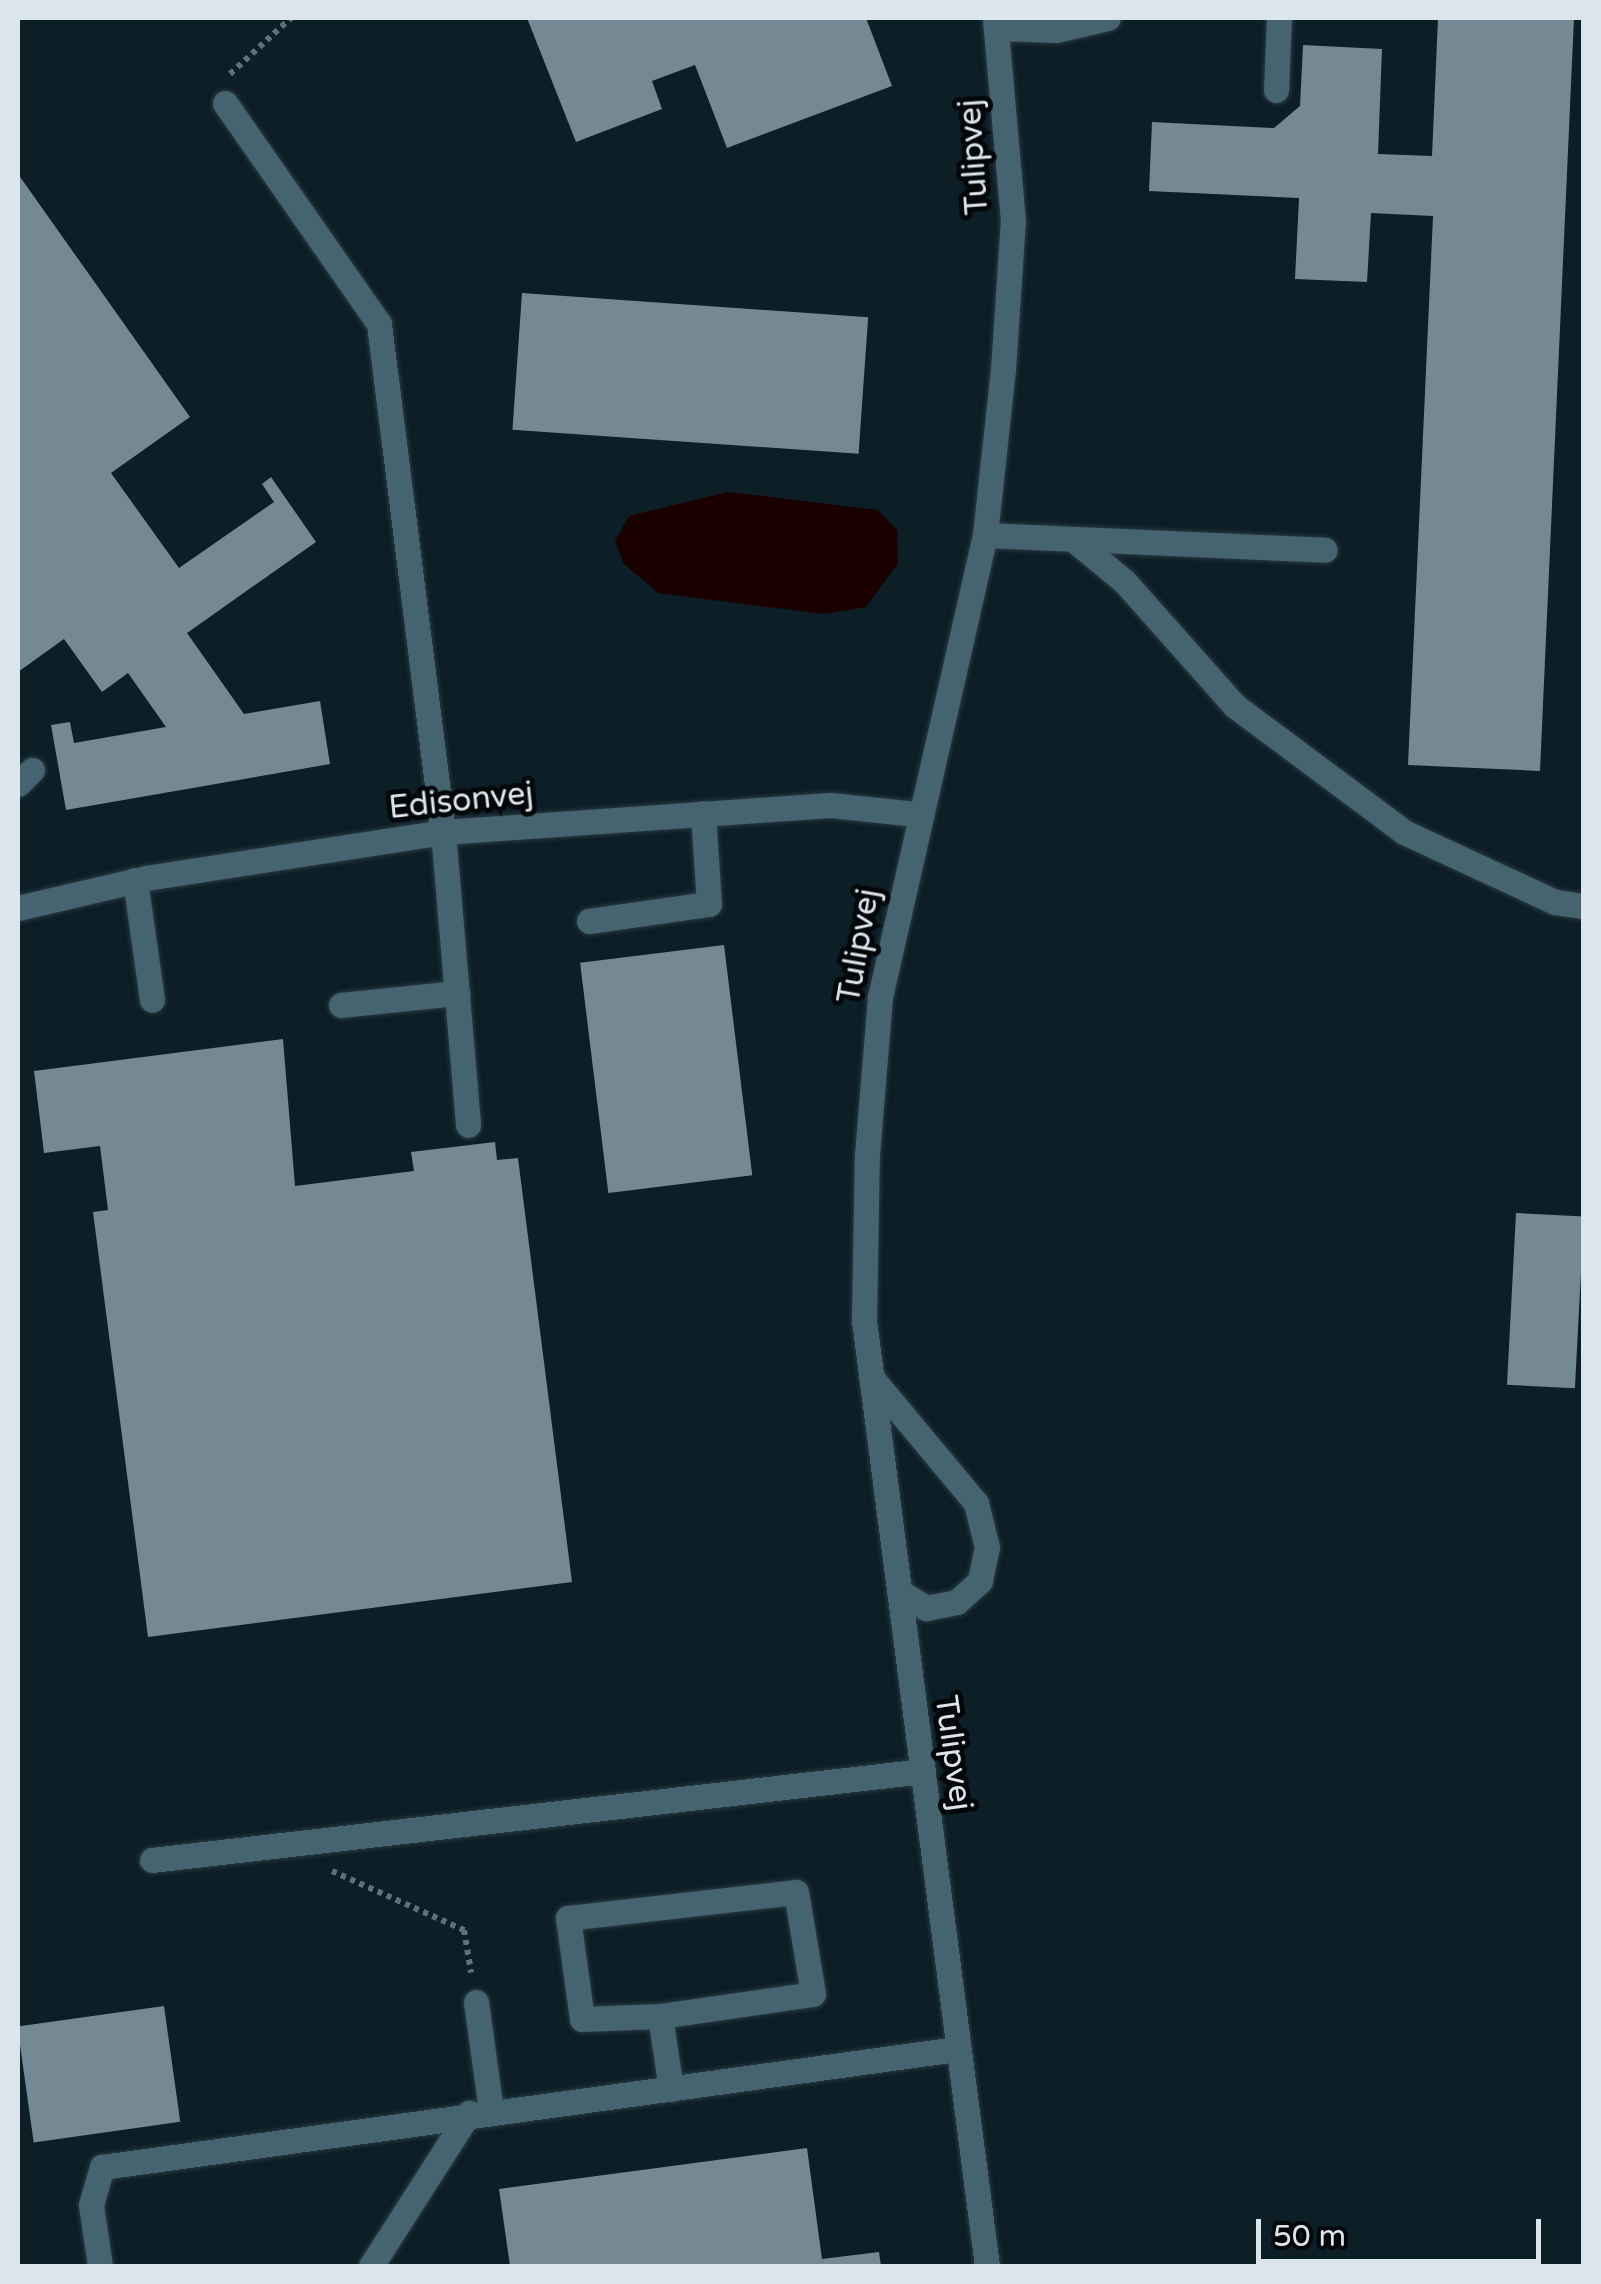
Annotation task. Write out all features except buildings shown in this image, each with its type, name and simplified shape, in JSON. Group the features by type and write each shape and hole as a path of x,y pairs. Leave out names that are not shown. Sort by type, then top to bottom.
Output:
{"street":[{"path":"996,23 1056,30 1108,18"},
{"path":"1276,90 1279,18"},
{"name":"Tulipvej","path":"987,2266 864,1320 872,1096 880,997 918,814 985,536 1013,221 996,23"},
{"path":"225,103 379,324 443,832 468,1124"},
{"path":"985,536 1325,550"},
{"path":"1073,539 1124,580 1235,706 1404,832 1556,902 1584,906"},
{"name":"Edisonvej","path":"18,908 135,880 443,832 830,806 918,814"},
{"path":"589,920 709,904 703,813"},
{"path":"135,880 152,1000"},
{"path":"341,1005 457,992"},
{"path":"871,1377 976,1503 987,1548 980,1580 956,1602 926,1608 899,1591"},
{"path":"152,1860 923,1771"},
{"path":"796,1892 813,1994 660,2016 582,2019 568,1918 796,1892"},
{"path":"371,2266 480,2111 476,2002"},
{"path":"660,2016 671,2088"},
{"path":"100,2266 91,2206 102,2167 480,2111 957,2049"}],"path":[{"path":"225,103 229,75 291,18"},
{"path":"328,1868 464,1930 476,2002"}],"shaded area":[{"path":"728,492 878,510 897,530 898,563 866,607 824,614 658,593 624,564 615,541 629,516"}]}
